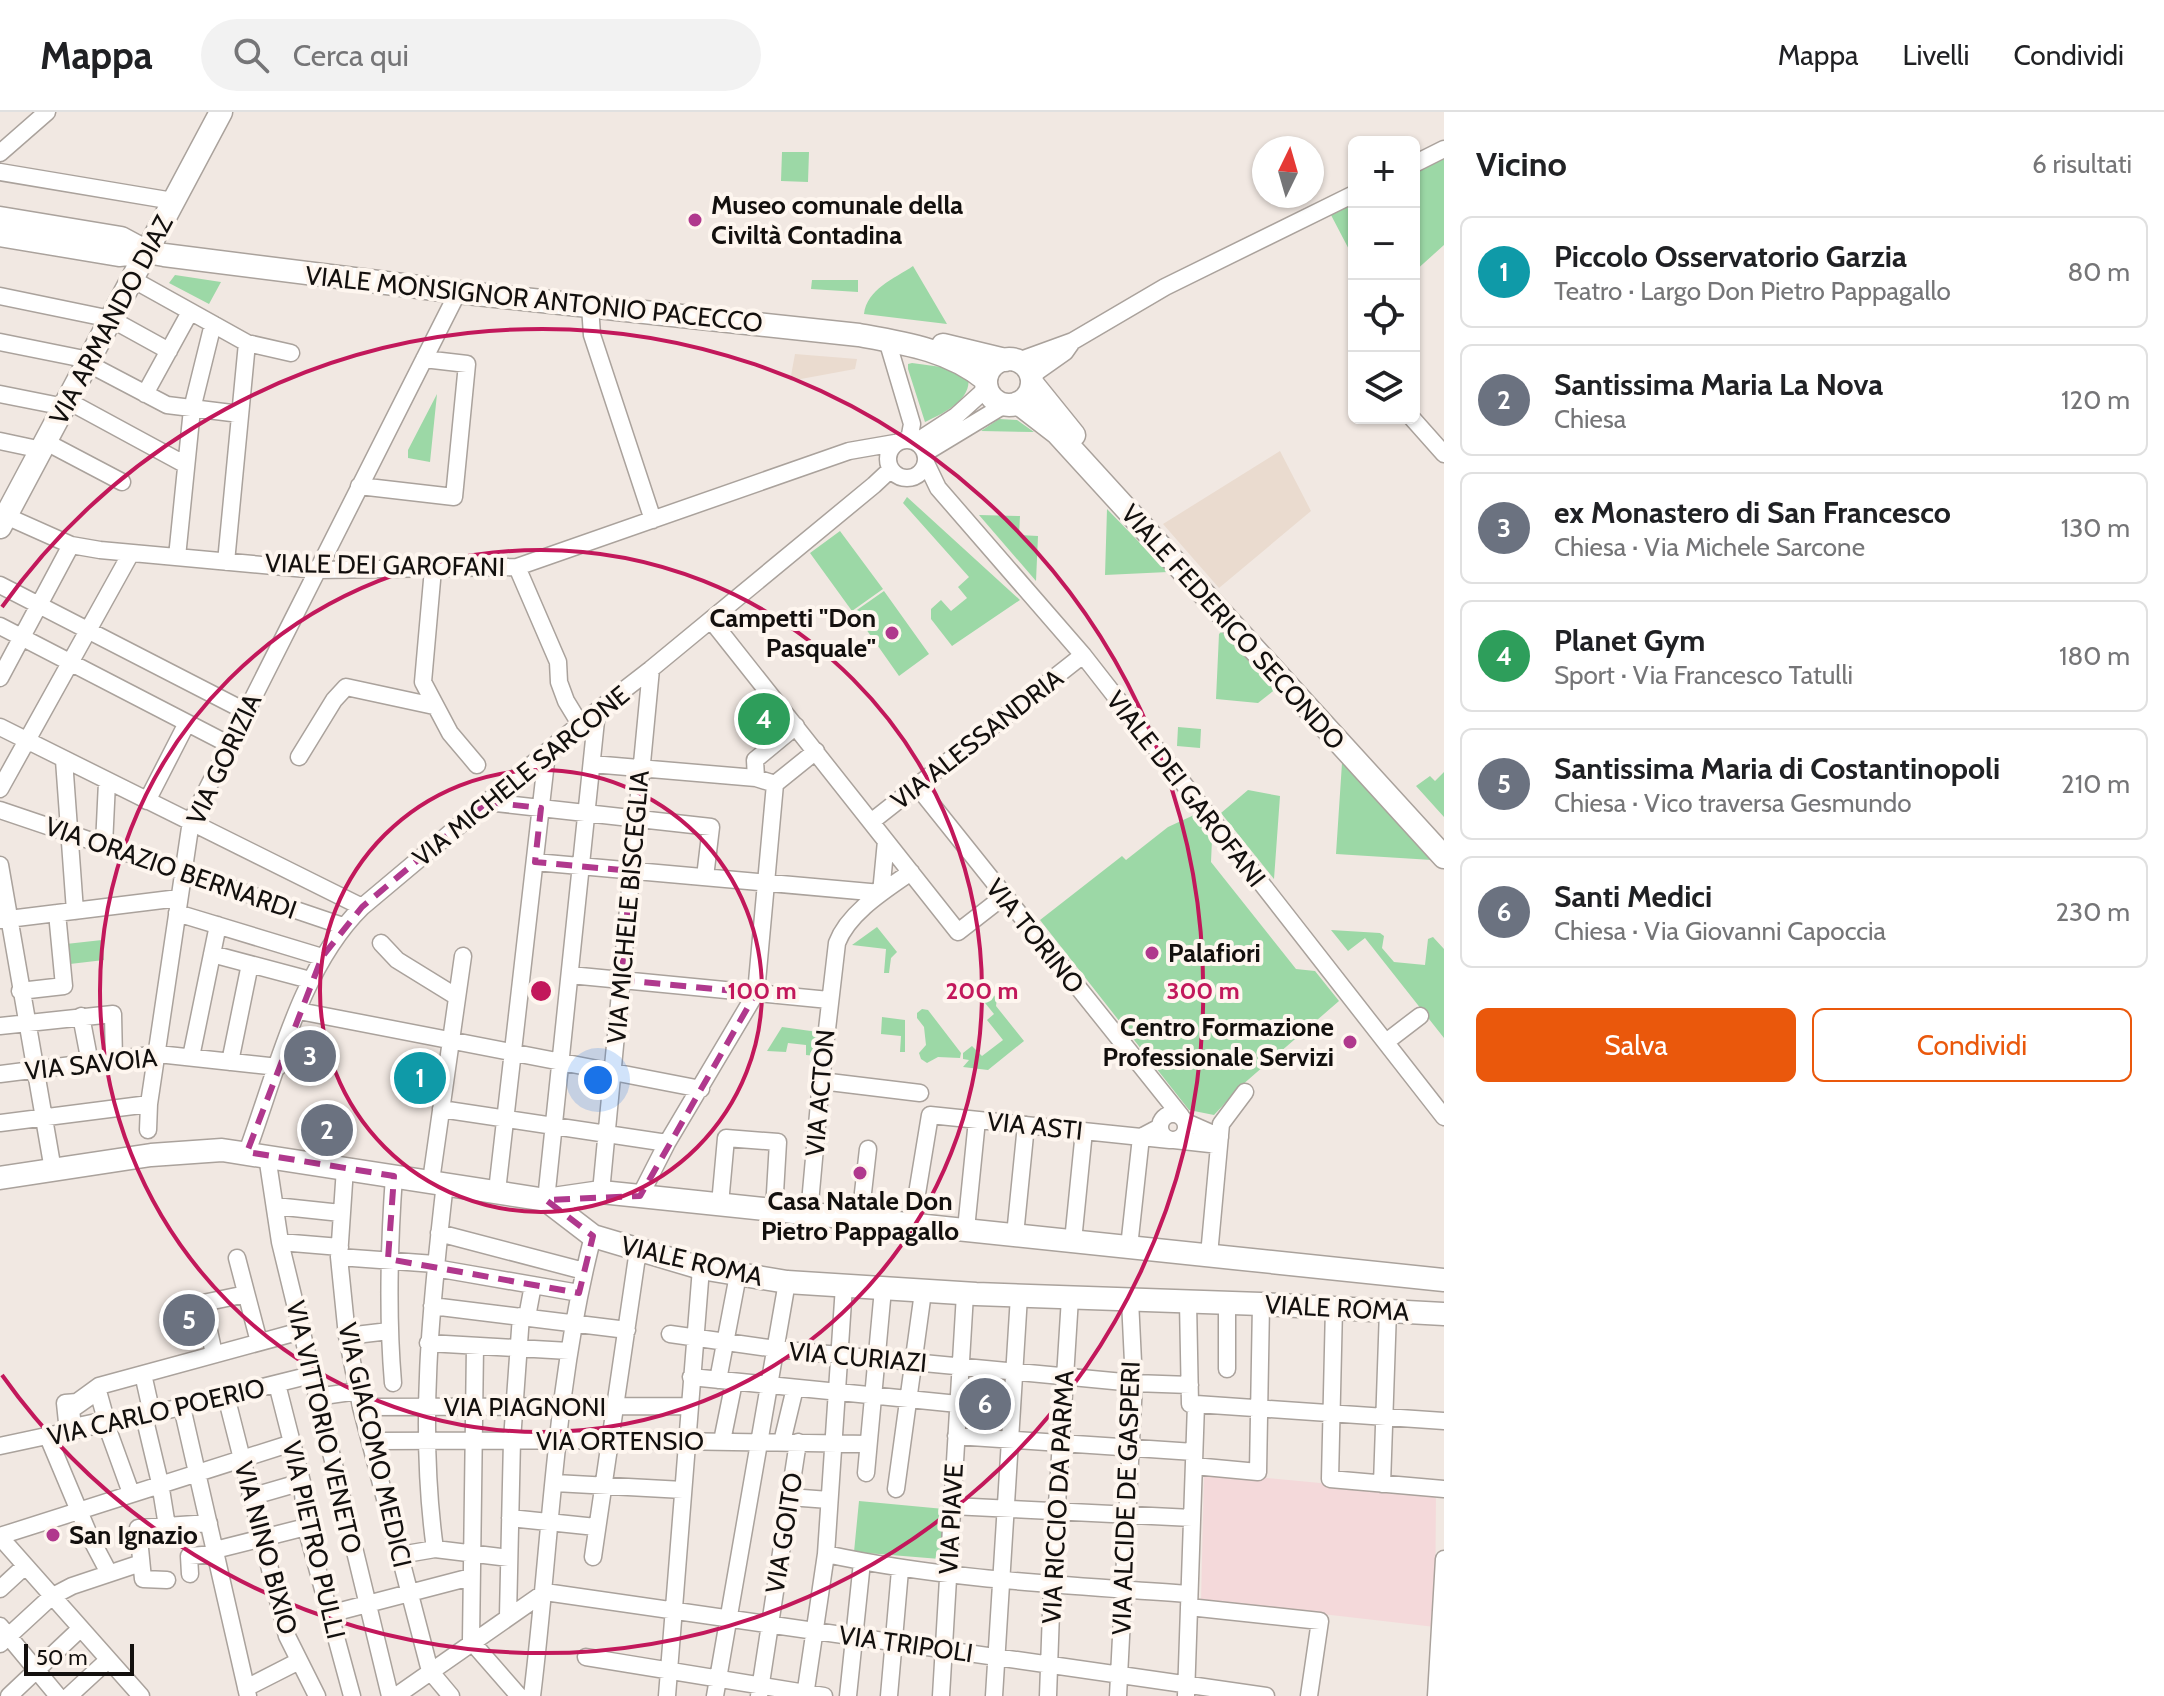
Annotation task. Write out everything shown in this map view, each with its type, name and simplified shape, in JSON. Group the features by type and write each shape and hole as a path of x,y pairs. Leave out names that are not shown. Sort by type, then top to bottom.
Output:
{"street":[{"path":"0,153 47,112"},
{"name":"VIA ARMANDO DIAZ","path":"3,522 221,112"},
{"path":"1420,161 1444,149"},
{"path":"0,172 173,201"},
{"path":"914,448 956,416 987,384 992,367 1022,370 1165,287 1348,197"},
{"path":"0,218 121,238 147,252"},
{"path":"0,235 119,255 147,252"},
{"name":"VIALE MONSIGNOR ANTONIO PACECCO","path":"147,252 458,292 887,340 922,347 960,361 987,384"},
{"path":"132,279 247,343 291,353"},
{"name":"VIA GORIZIA","path":"150,1142 149,1104 191,821 458,292"},
{"path":"0,296 111,319 169,351"},
{"path":"590,306 592,335 653,520"},
{"path":"145,394 190,312"},
{"path":"177,557 192,409 213,324"},
{"path":"887,340 912,424 914,448 920,473 908,478 890,470 888,453 914,448 1028,395 1022,370"},
{"path":"0,342 88,361 167,405 240,414"},
{"path":"226,562 247,343"},
{"name":"VIALE MONSIGNOR ANTONIO PACECCO","path":"922,347 959,347 1022,370"},
{"path":"359,486 454,497 467,364 424,359"},
{"name":"VIALE FEDERICO SECONDO","path":"1022,370 1067,427 1215,592 1444,835"},
{"path":"987,384 994,399 1012,404"},
{"path":"0,394 66,404 186,465"},
{"name":"VIALE FEDERICO SECONDO","path":"1012,404 1057,433 1444,857"},
{"path":"1417,424 1444,454"},
{"path":"0,441 44,446 122,482"},
{"name":"VIALE DEI GAROFANI","path":"3,522 71,545 317,570 517,567 849,451 914,448 938,488 1083,655 1444,1117"},
{"name":"VIA MICHELE SARCONE","path":"257,1154 278,1067 310,980 343,926 580,724 711,620 890,470"},
{"path":"0,678 71,545"},
{"path":"0,789 131,553"},
{"path":"517,567 558,662 559,682 566,701 580,724"},
{"path":"433,569 423,682 450,733 477,765"},
{"path":"0,585 245,711"},
{"path":"711,620 958,932 1003,897"},
{"path":"0,626 228,744"},
{"name":"VIA ALESSANDRIA","path":"871,822 1083,655"},
{"name":"VIA MICHELE BISCEGLIA","path":"601,1192 651,669"},
{"path":"299,757 334,700 346,687 434,706"},
{"path":"546,1200 597,711"},
{"path":"147,801 187,723"},
{"path":"756,778 755,760 796,726"},
{"path":"0,727 362,907"},
{"path":"640,1196 667,1143 756,993 775,784 816,751"},
{"path":"497,1191 547,753"},
{"path":"64,760 75,911"},
{"path":"592,764 756,778 775,784"},
{"path":"104,845 107,782"},
{"name":"VIA TORINO","path":"917,786 1183,1119"},
{"path":"487,802 711,827 705,877"},
{"name":"VIA ORAZIO BERNARDI","path":"0,810 343,926"},
{"path":"535,862 881,893 886,841"},
{"path":"0,865 4,919 53,1170"},
{"name":"VIA ACTON","path":"809,1214 837,943 845,927 881,893 911,872"},
{"path":"4,919 178,905 218,925 322,957"},
{"path":"20,991 64,986 57,913"},
{"path":"191,1057 218,925"},
{"path":"381,943 397,960 457,997"},
{"path":"212,954 310,980"},
{"path":"435,1549 428,1498 426,1441 428,1343 439,1233 441,1109 463,956"},
{"path":"230,1062 250,964"},
{"path":"570,975 829,1000"},
{"path":"299,1011 701,1089"},
{"path":"0,1026 113,1014 114,1060"},
{"path":"81,1016 90,1063"},
{"path":"1386,1042 1420,1016"},
{"name":"VIA SAVOIA","path":"0,1074 158,1054 278,1067"},
{"path":"821,1081 920,1093"},
{"name":"VIA TORINO","path":"1154,1085 1166,1132"},
{"path":"1209,1255 1224,1118 1245,1092"},
{"path":"0,1123 149,1104"},
{"path":"441,1109 667,1143"},
{"path":"1183,1119 1185,1134 1166,1132 1169,1114 1183,1119 1220,1141"},
{"name":"VIA ASTI","path":"912,1224 930,1115 1141,1137 1166,1132 1220,1141"},
{"path":"966,1229 977,1120"},
{"path":"1015,1235 1026,1125"},
{"path":"1073,1241 1084,1131"},
{"path":"1129,1247 1141,1137"},
{"path":"720,1204 726,1138 778,1142 774,1210"},
{"path":"0,1178 53,1170 150,1142 257,1154 546,1200 601,1192"},
{"path":"860,1219 868,1149"},
{"name":"VIA VITTORIO VENETO","path":"257,1154 275,1206 280,1242 316,1397 393,1696"},
{"name":"VIA GIACOMO MEDICI","path":"345,1168 339,1252 347,1336 360,1399 430,1671"},
{"path":"393,1383 388,1259 394,1176"},
{"name":"VIALE ROMA","path":"1444,1280 601,1192 593,1236 701,1268 787,1282 923,1292 1444,1314"},
{"path":"532,1696 545,1592 561,1407 579,1293 593,1236 546,1200"},
{"path":"275,1206 341,1213"},
{"path":"439,1233 584,1271"},
{"path":"280,1242 435,1266 579,1293"},
{"path":"593,1557 638,1250"},
{"path":"237,1258 259,1342"},
{"path":"667,1696 701,1268"},
{"path":"722,1441 725,1341 738,1275"},
{"path":"715,1696 787,1282"},
{"path":"508,1616 512,1440 518,1348 533,1285"},
{"path":"805,1694 826,1554 844,1286"},
{"path":"866,1473 883,1289"},
{"path":"896,1489 923,1292"},
{"path":"214,1354 203,1303 246,1294"},
{"name":"VIA PIAVE","path":"941,1696 965,1294"},
{"path":"994,1696 1019,1296"},
{"name":"VIA RICCIO DA PARMA","path":"1048,1696 1070,1298"},
{"name":"VIA ALCIDE DE GASPERI","path":"1118,1696 1134,1383 1130,1300"},
{"path":"1188,1302 1190,1404 1444,1421"},
{"path":"1227,1303 1227,1369"},
{"path":"956,1436 1131,1448 1258,1472 1261,1304"},
{"path":"432,1306 627,1330"},
{"path":"1334,1307 1330,1479 1444,1489"},
{"path":"1382,1484 1388,1310"},
{"path":"68,1432 65,1403 77,1402 99,1386 301,1331"},
{"path":"347,1336 389,1331"},
{"name":"VIA CURIAZI","path":"670,1334 877,1359 1134,1383 1190,1385"},
{"path":"428,1343 569,1351"},
{"path":"475,1346 471,1641 519,1696"},
{"path":"143,1374 167,1526"},
{"name":"VIA CARLO POERIO","path":"0,1446 148,1415 311,1375"},
{"path":"691,1377 958,1404"},
{"name":"VIA PIETRO PULLI","path":"277,1384 302,1482 306,1527 352,1696"},
{"name":"VIA GOITO","path":"759,1691 789,1497 795,1388"},
{"name":"VIA NINO BIXIO","path":"226,1396 287,1636 317,1696"},
{"name":"VIA PIAGNONI","path":"316,1397 427,1407 689,1406"},
{"path":"1186,1690 1196,1404"},
{"path":"182,1407 247,1692 299,1661"},
{"path":"106,1422 131,1493"},
{"path":"48,1437 109,1573"},
{"name":"VIA ORTENSIO","path":"371,1441 609,1440 868,1444"},
{"path":"141,1696 0,1537 292,1443"},
{"path":"250,1497 302,1482"},
{"path":"555,1483 683,1490"},
{"path":"789,1497 829,1500"},
{"path":"952,1506 1192,1518"},
{"path":"510,1518 596,1527"},
{"path":"167,1580 143,1579 138,1528 209,1523"},
{"path":"190,1574 189,1556 306,1527"},
{"path":"400,1555 435,1549 509,1558"},
{"path":"826,1554 900,1570 1123,1589 1320,1621 1309,1696"},
{"path":"1436,1696 1444,1559"},
{"path":"848,1696 862,1562"},
{"path":"58,1696 3,1635 51,1597 87,1578 141,1563"},
{"path":"0,1589 25,1566"},
{"path":"889,1696 900,1570"},
{"path":"329,1614 471,1577"},
{"path":"393,1696 545,1592"},
{"name":"VIA TRIPOLI","path":"545,1592 1049,1664 1186,1690 1266,1696"},
{"path":"9,1696 80,1629"},
{"path":"586,1657 718,1678 759,1691 824,1696"},
{"path":"69,1696 108,1660"},
{"path":"430,1671 451,1696"}],"highlighted area":[{"path":"487,802 541,808 535,862 631,871 621,980 756,993 640,1196 546,1200 593,1236 579,1293 388,1259 394,1176 247,1152 322,957 362,907"}],"shaded area":[{"path":"795,354 857,359 855,369 790,381"},
{"path":"1280,451 1311,511 1219,588 1163,524"},
{"path":"1204,1472 1436,1494 1435,1627 1201,1600"}],"green space":[{"path":"782,152 809,152 808,182 781,181"},
{"path":"1444,159 1444,245 1420,267 1420,208 1420,169"},
{"path":"1348,206 1348,248 1331,215"},
{"path":"913,266 947,324 864,314 876,291"},
{"path":"175,275 221,282 209,304 169,283"},
{"path":"812,280 858,280 858,292 811,289"},
{"path":"908,364 956,369 968,377 966,392 955,405 925,422 908,369"},
{"path":"437,394 430,462 408,458 408,450"},
{"path":"999,419 1017,420 1034,432 981,431"},
{"path":"907,497 1020,600 952,646 931,619 931,609 941,600 951,611 967,598 958,587 969,577 903,503"},
{"path":"1107,509 1168,572 1105,575"},
{"path":"979,515 1020,516 1019,535 1038,536 1036,581"},
{"name":"Campetti \"Don Pasquale\"","path":"840,531 883,589 852,611 810,553"},
{"name":"Campetti \"Don Pasquale\"","path":"884,591 929,654 899,676 854,612"},
{"path":"1224,629 1277,688 1258,703 1216,699 1219,634"},
{"path":"1178,727 1201,729 1200,748 1177,746"},
{"path":"1342,763 1432,860 1336,854"},
{"path":"1444,772 1444,817 1416,786 1430,776 1435,781"},
{"path":"1248,790 1280,796 1274,879 1221,813"},
{"path":"1194,815 1212,839 1211,862 1296,969 1315,971 1339,1001 1241,1086 1214,1115 1189,1110 1040,920 1122,856 1126,860 1168,827"},
{"path":"877,927 897,952 891,958 889,973 884,973 886,949 852,945"},
{"path":"1331,930 1380,933 1384,936 1382,948 1394,962 1425,965 1428,939 1433,937 1444,949 1444,1038 1365,938 1348,951"},
{"path":"102,940 104,960 70,964 66,944"},
{"path":"984,991 991,992 997,999 996,1006 1024,1041 988,1070 963,1067 969,1060 963,1059 963,1053 972,1046 982,1056 1003,1040 987,1020 994,1014 981,998"},
{"path":"922,1009 928,1010 961,1053 960,1058 938,1057 927,1063 921,1059 919,1053 926,1045 924,1027 917,1013"},
{"path":"882,1017 905,1020 905,1052 900,1052 901,1036 881,1034"},
{"path":"782,1027 818,1032 815,1056 806,1055 806,1045 788,1043 786,1052 767,1051"},
{"path":"859,1501 944,1509 940,1559 854,1552"}],"place":[{"name":"Museo comunale della Civiltà Contadina","path":"695,220"},
{"name":"Campetti \"Don Pasquale\"","path":"892,633"},
{"name":"Planet Gym","path":"764,719"},
{"name":"Palafiori","path":"1152,953"},
{"name":"Centro Formazione Professionale Servizi","path":"1350,1042"},
{"name":"ex Monastero di San Francesco","path":"310,1056"},
{"name":"Piccolo Osservatorio Garzia","path":"420,1078"},
{"name":"Santissima Maria La Nova","path":"327,1130"},
{"name":"Casa Natale Don Pietro Pappagallo","path":"860,1173"},
{"name":"Santissima Maria di Costantinopoli","path":"189,1320"},
{"name":"Santi Medici","path":"985,1404"},
{"name":"San Ignazio","path":"53,1535"}]}
